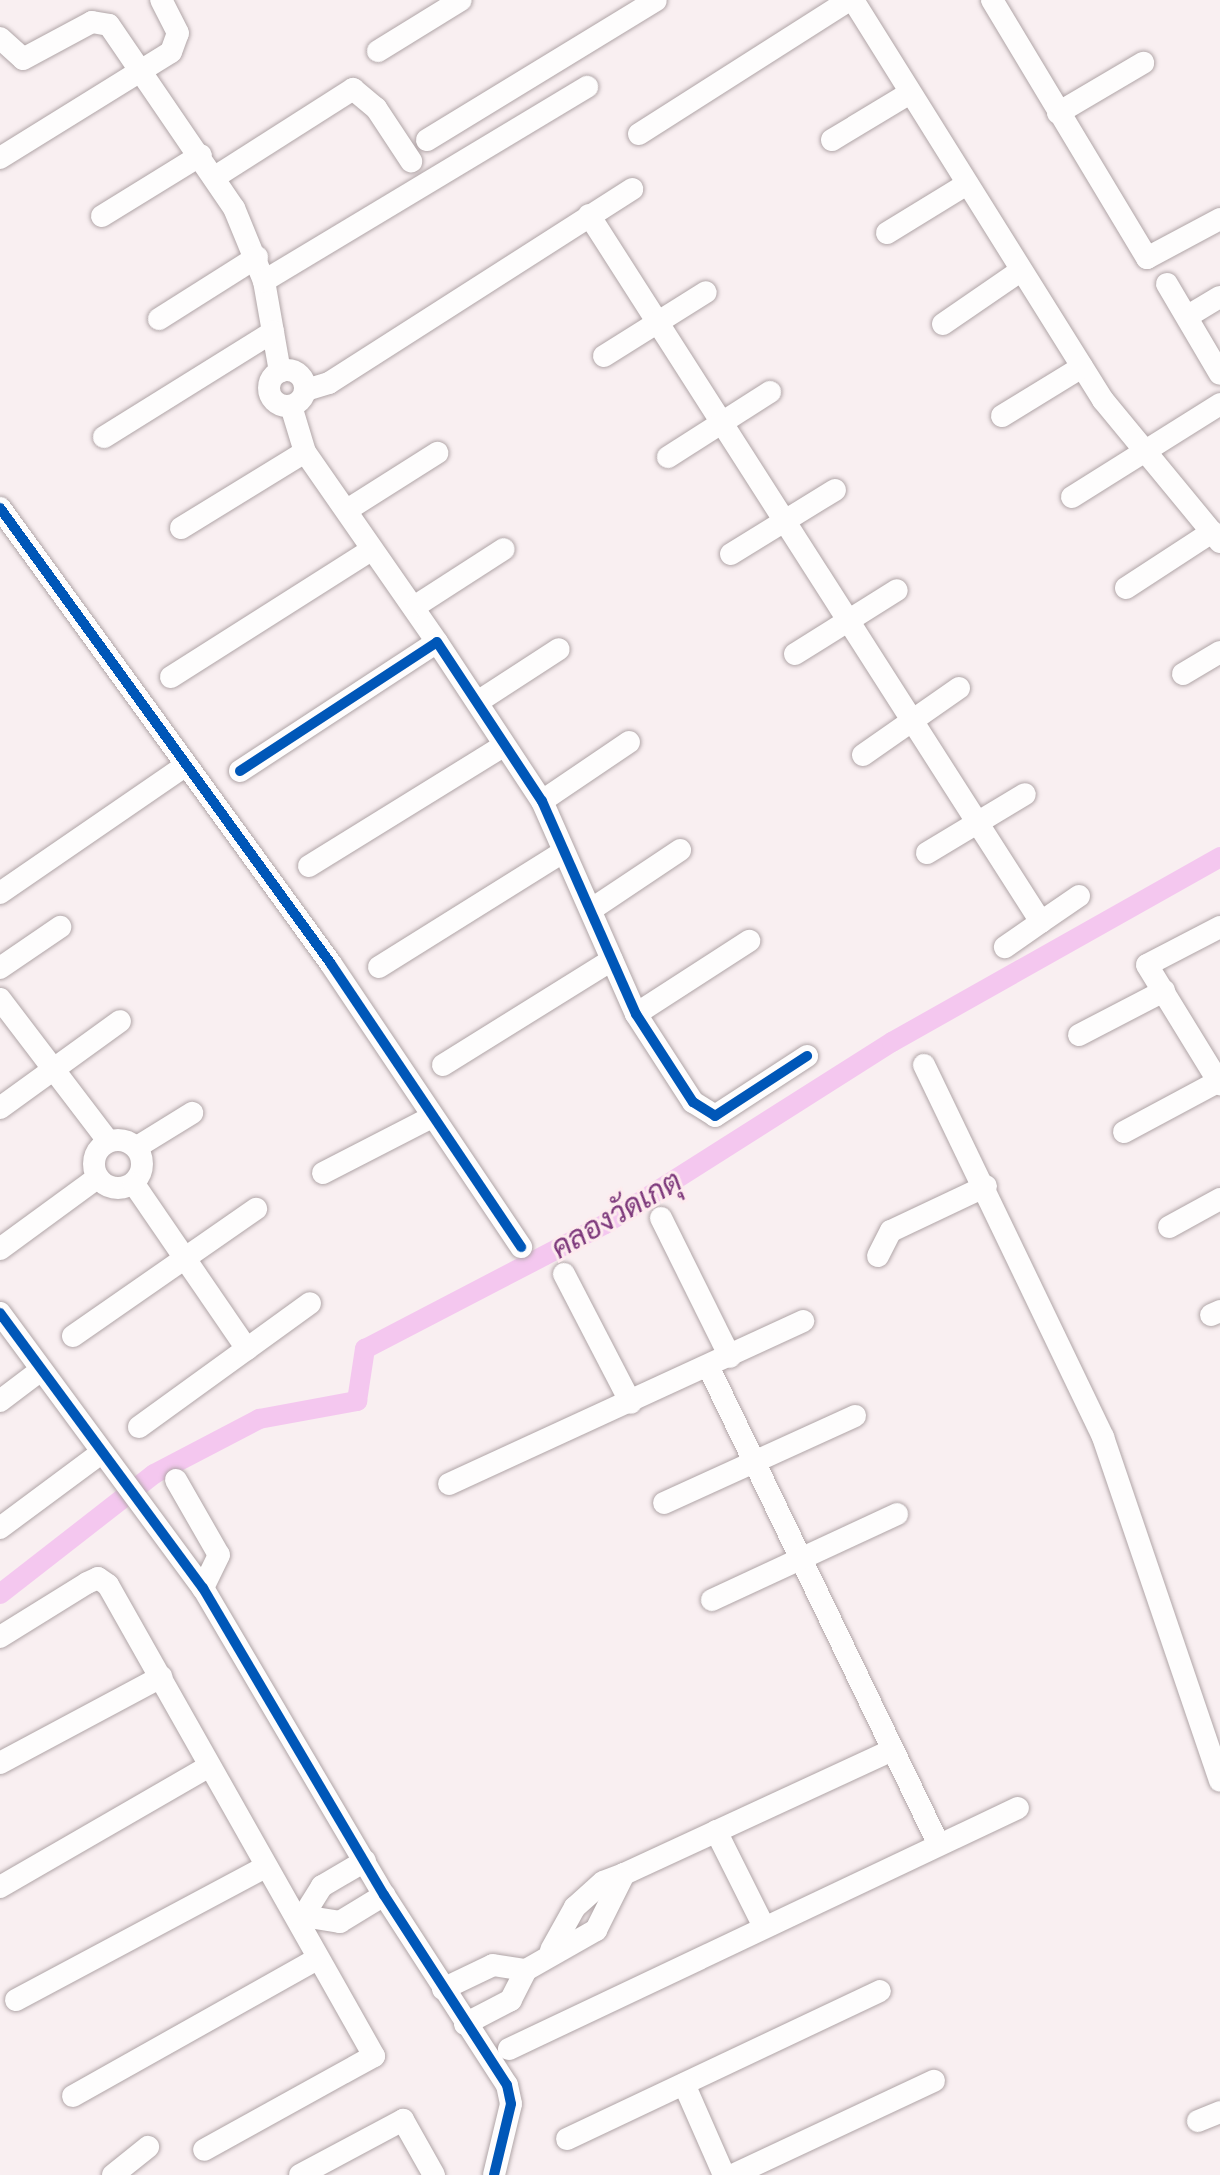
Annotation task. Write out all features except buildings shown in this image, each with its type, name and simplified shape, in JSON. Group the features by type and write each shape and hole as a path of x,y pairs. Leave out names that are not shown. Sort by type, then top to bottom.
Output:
{"street":[{"path":"0,158 137,72 178,42 161,0"},
{"path":"378,51 461,0"},
{"path":"639,134 851,0 1082,367 1143,448 1215,530 1126,588"},
{"path":"992,0 1147,258 1220,219"},
{"path":"427,140 642,4"},
{"path":"0,38 23,59 103,21 137,72 201,155 257,257 280,372 270,394 299,398 329,383 632,189"},
{"path":"1058,113 1143,63"},
{"path":"264,281 587,87"},
{"path":"215,177 353,89 376,108 411,161"},
{"path":"832,140 910,93"},
{"path":"102,216 201,155"},
{"path":"887,233 967,184"},
{"path":"589,215 1041,922"},
{"path":"159,319 257,257"},
{"path":"943,324 1020,271"},
{"path":"1167,284 1220,374"},
{"path":"604,356 706,292"},
{"path":"1188,316 1220,297"},
{"path":"104,437 273,332"},
{"path":"1002,416 1082,367"},
{"path":"280,372 298,373 305,452 347,510 371,550 417,605 437,642 479,701 502,747 542,801 636,1014 693,1102 715,1116 807,1056"},
{"path":"668,457 770,392"},
{"path":"1072,497 1143,448 1220,404"},
{"path":"181,528 305,452"},
{"path":"347,510 437,453"},
{"path":"731,554 835,490"},
{"path":"0,508 331,964 521,1247"},
{"path":"417,605 504,549"},
{"path":"171,677 371,550"},
{"path":"795,654 897,590"},
{"path":"240,771 437,642"},
{"path":"479,701 559,649"},
{"path":"1183,674 1220,652"},
{"path":"863,755 959,688"},
{"path":"542,801 629,742"},
{"path":"309,866 502,747"},
{"path":"0,893 186,765"},
{"path":"927,853 1025,794"},
{"path":"592,909 680,850"},
{"path":"379,967 563,852"},
{"path":"1005,947 1079,896"},
{"path":"0,968 60,927"},
{"path":"1124,1132 1219,1083 1147,965 1220,927"},
{"path":"636,1014 749,941"},
{"path":"443,1065 612,960"},
{"path":"1079,1035 1164,991"},
{"path":"0,999 108,1141 137,1147 192,1113"},
{"path":"0,1108 120,1021"},
{"path":"924,1065 986,1186 1103,1437 1220,1781"},
{"path":"323,1173 432,1117"},
{"path":"97,1178 98,1149 108,1141"},
{"path":"97,1178 121,1189 134,1184 143,1169 137,1147"},
{"path":"0,1249 97,1178"},
{"path":"134,1184 247,1349"},
{"path":"878,1256 891,1231 986,1186"},
{"path":"1169,1227 1220,1199"},
{"path":"73,1336 186,1261 256,1209"},
{"path":"661,1218 730,1357"},
{"path":"564,1274 631,1403"},
{"path":"139,1427 310,1303"},
{"path":"0,1313 102,1463 139,1500 203,1588 384,1895 507,2085 511,2104 494,2175"},
{"path":"449,1484 709,1368 803,1321"},
{"path":"709,1368 938,1843"},
{"path":"0,1401 33,1376"},
{"path":"664,1503 855,1416"},
{"path":"0,1528 102,1463"},
{"path":"176,1480 219,1555 203,1588"},
{"path":"712,1600 897,1514"},
{"path":"0,1637 98,1578 161,1677 265,1867 298,1918 315,1960 374,2056 204,2150"},
{"path":"0,1763 161,1677"},
{"path":"551,1950 575,1907 603,1882 892,1750"},
{"path":"0,1887 210,1766"},
{"path":"509,2049 938,1843 1018,1808"},
{"path":"716,1831 764,1927"},
{"path":"298,1918 322,1886 365,1861"},
{"path":"16,2000 265,1867"},
{"path":"465,2024 511,2000 526,1970 551,1950 596,1930 624,1874"},
{"path":"298,1918 340,1922 384,1895"},
{"path":"73,2096 315,1960"},
{"path":"443,1989 493,1965 526,1970"},
{"path":"567,2139 880,1991"},
{"path":"733,2175 934,2081"},
{"path":"684,2084 724,2175"},
{"path":"1198,2121 1220,2112"},
{"path":"300,2175 403,2120 434,2175"},
{"path":"113,2175 148,2147"}],"waterway":[{"name":"คลองวัดเกตุ","path":"0,1594 154,1474 259,1419 357,1401 365,1349 605,1224 892,1042 1220,857"}],"cycle path":[{"path":"0,508 331,964 521,1247"},
{"path":"240,771 437,642 542,801 636,1014 693,1102 715,1116 807,1056"},
{"path":"0,1313 203,1588 384,1895 507,2085 511,2104 494,2175"}]}
